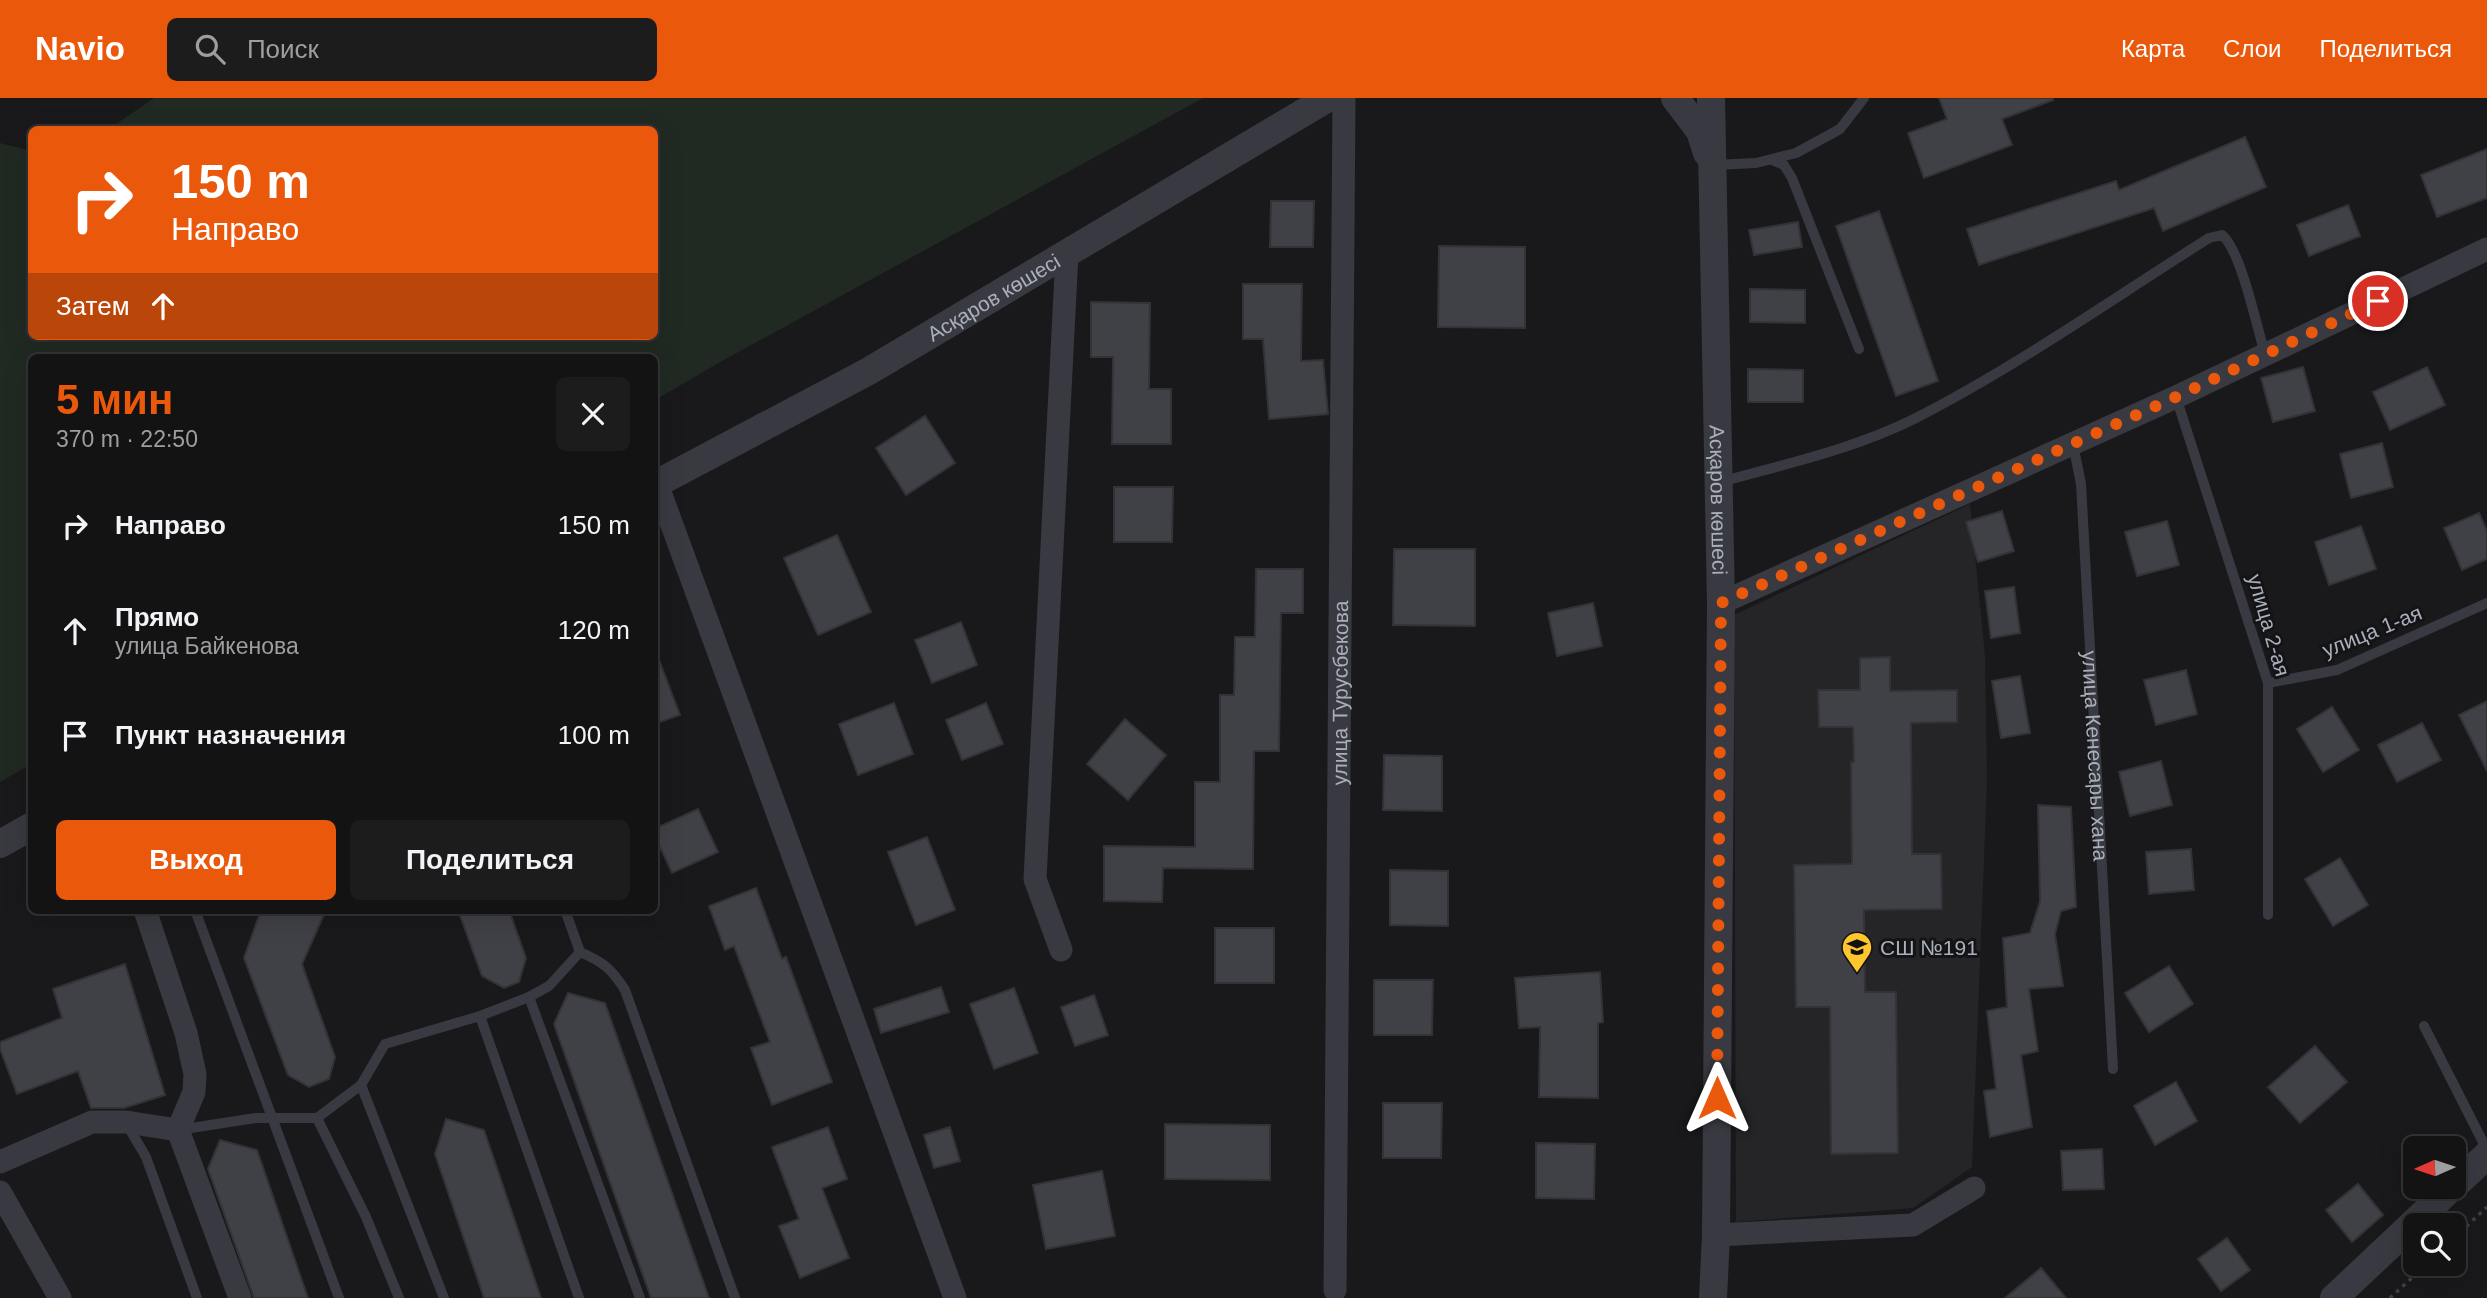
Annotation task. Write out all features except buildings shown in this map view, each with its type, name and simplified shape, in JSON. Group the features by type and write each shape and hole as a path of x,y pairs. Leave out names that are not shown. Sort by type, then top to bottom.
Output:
{"street":[{"name":"Асқаров көшесі","path":"658,484 869,371 1328,98"},
{"name":"улица Турусбекова","path":"1335,1290 1345,98"},
{"path":"1675,98 1700,131 1711,166"},
{"path":"1711,98 1711,166"},
{"name":"Асқаров көшесі","path":"1711,166 1721,603 1716,1235 1713,1298"},
{"path":"1721,603 2176,397 2487,249"},
{"path":"1061,950 1035,879 1067,254"},
{"path":"658,490 955,1298"},
{"path":"0,844 28,828"},
{"path":"146,914 186,1033 195,1074 194,1091 178,1130 240,1298"},
{"path":"0,1162 92,1122 126,1122 178,1130"},
{"path":"2466,1173 2487,1152"},
{"path":"1716,1235 1913,1225 1974,1188"},
{"path":"0,1192 60,1298"},
{"path":"2334,1298 2439,1199"}],"lane":[{"path":"1711,166 1756,163 1796,153 1840,129 1864,98"},
{"path":"1772,160 1784,165 1792,178 1859,349"},
{"path":"1718,483 1861,440 1912,419 1995,373 2209,238 2221,235 2229,241 2238,261 2265,354"},
{"name":"улица 2-ая","path":"2176,397 2268,683 2268,915"},
{"name":"улица Кенесары хана","path":"2073,444 2081,484 2113,1069"},
{"name":"улица 1-ая","path":"2268,683 2337,670 2487,603"},
{"path":"197,914 339,1298"},
{"path":"566,914 580,952 603,962 614,972 625,990 735,1298"},
{"path":"178,1130 273,1117 317,1118 361,1085 385,1044 480,1016 530,997 549,986 580,952"},
{"path":"530,997 639,1298"},
{"path":"480,1016 579,1298"},
{"path":"2424,1026 2487,1152"},
{"path":"361,1085 444,1298"},
{"path":"317,1118 366,1217 399,1298"},
{"path":"126,1122 146,1157 197,1298"}],"path":[{"path":"2466,1227 2487,1207"},
{"path":"2390,1298 2414,1276"}],"shaded area":[{"path":"154,98 1203,98 658,398 658,354 28,354 28,766 0,782 0,143 28,150 28,340 658,340 658,126 113,126"},
{"name":"СШ №191","path":"1970,504 1985,656 1987,781 1972,1167 1913,1208 1736,1222 1734,615"}],"place":[{"name":"СШ №191","path":"1857,974"}],"route":[{"path":"1717,1098 1721,603 2176,397 2378,301"}]}
